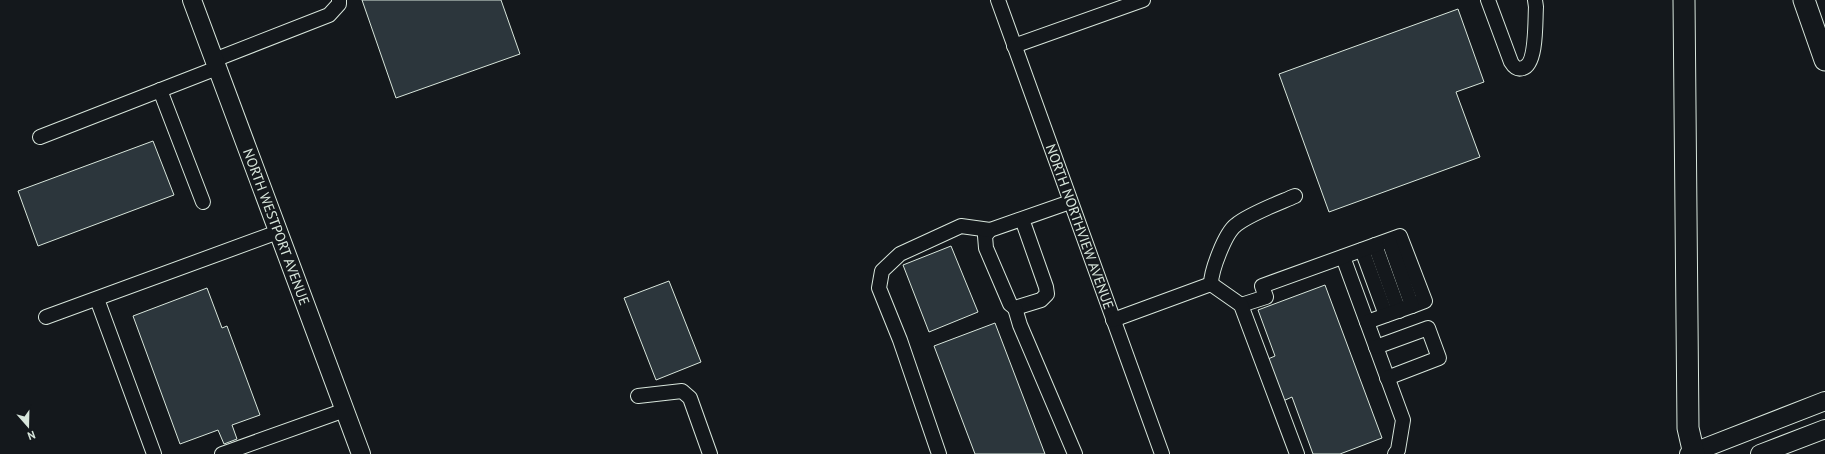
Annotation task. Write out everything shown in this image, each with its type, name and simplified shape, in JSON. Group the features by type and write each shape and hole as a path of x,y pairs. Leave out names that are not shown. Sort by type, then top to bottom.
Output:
{"highway":[{"path":"1684,0 1688,428 1692,453"},
{"path":"1804,0 1825,60"}],"main road":[{"name":"NORTH WESTPORT AVENUE","path":"192,0 361,454"},
{"path":"1692,453 1825,401"},
{"path":"1760,454 1825,429"}],"street":[{"path":"40,137 160,90 329,15 339,4 339,0"},
{"name":"NORTH NORTHVIEW AVENUE","path":"998,0 1162,454"},
{"path":"1014,46 1143,0"},
{"path":"1488,0 1511,62 1515,68 1521,69 1528,67 1533,58 1536,7 1535,0"},
{"path":"160,90 202,202"},
{"path":"1211,284 1211,274 1224,244 1235,225 1295,196"},
{"path":"938,454 900,340 879,288 882,271 900,254 961,226 990,230 1070,202"},
{"path":"1015,308 1041,300 1047,294 1046,287 1022,219"},
{"path":"990,230 985,236 986,248 1010,304 1015,308 1020,325 1075,454"},
{"path":"46,317 278,232"},
{"path":"1242,305 1266,297 1262,286 1400,236 1425,301 1367,322"},
{"path":"1382,243 1399,311"},
{"path":"1362,250 1399,311"},
{"path":"1343,257 1403,420 1398,450 1395,454"},
{"path":"1211,284 1242,305 1297,454"},
{"path":"1113,320 1211,284"},
{"path":"97,299 154,454"},
{"path":"1376,347 1428,328 1437,352 1439,358 1387,378"},
{"path":"638,396 682,391 690,398 710,454"},
{"path":"222,454 345,410"}],"building":[{"path":"362,0 501,0 520,54 396,98"},
{"path":"1458,9 1484,82 1456,92 1480,157 1329,212 1279,74"},
{"path":"153,141 174,195 38,246 18,191"},
{"path":"951,246 978,312 929,332 903,265"},
{"path":"669,281 701,362 656,380 624,298"},
{"path":"1325,285 1382,438 1340,454 1313,454 1292,397 1283,401 1268,359 1275,356 1258,310"},
{"path":"207,288 222,328 227,326 260,415 232,425 237,439 224,444 218,430 180,444 133,316"},
{"path":"995,323 1045,454 975,454 934,346"}]}
